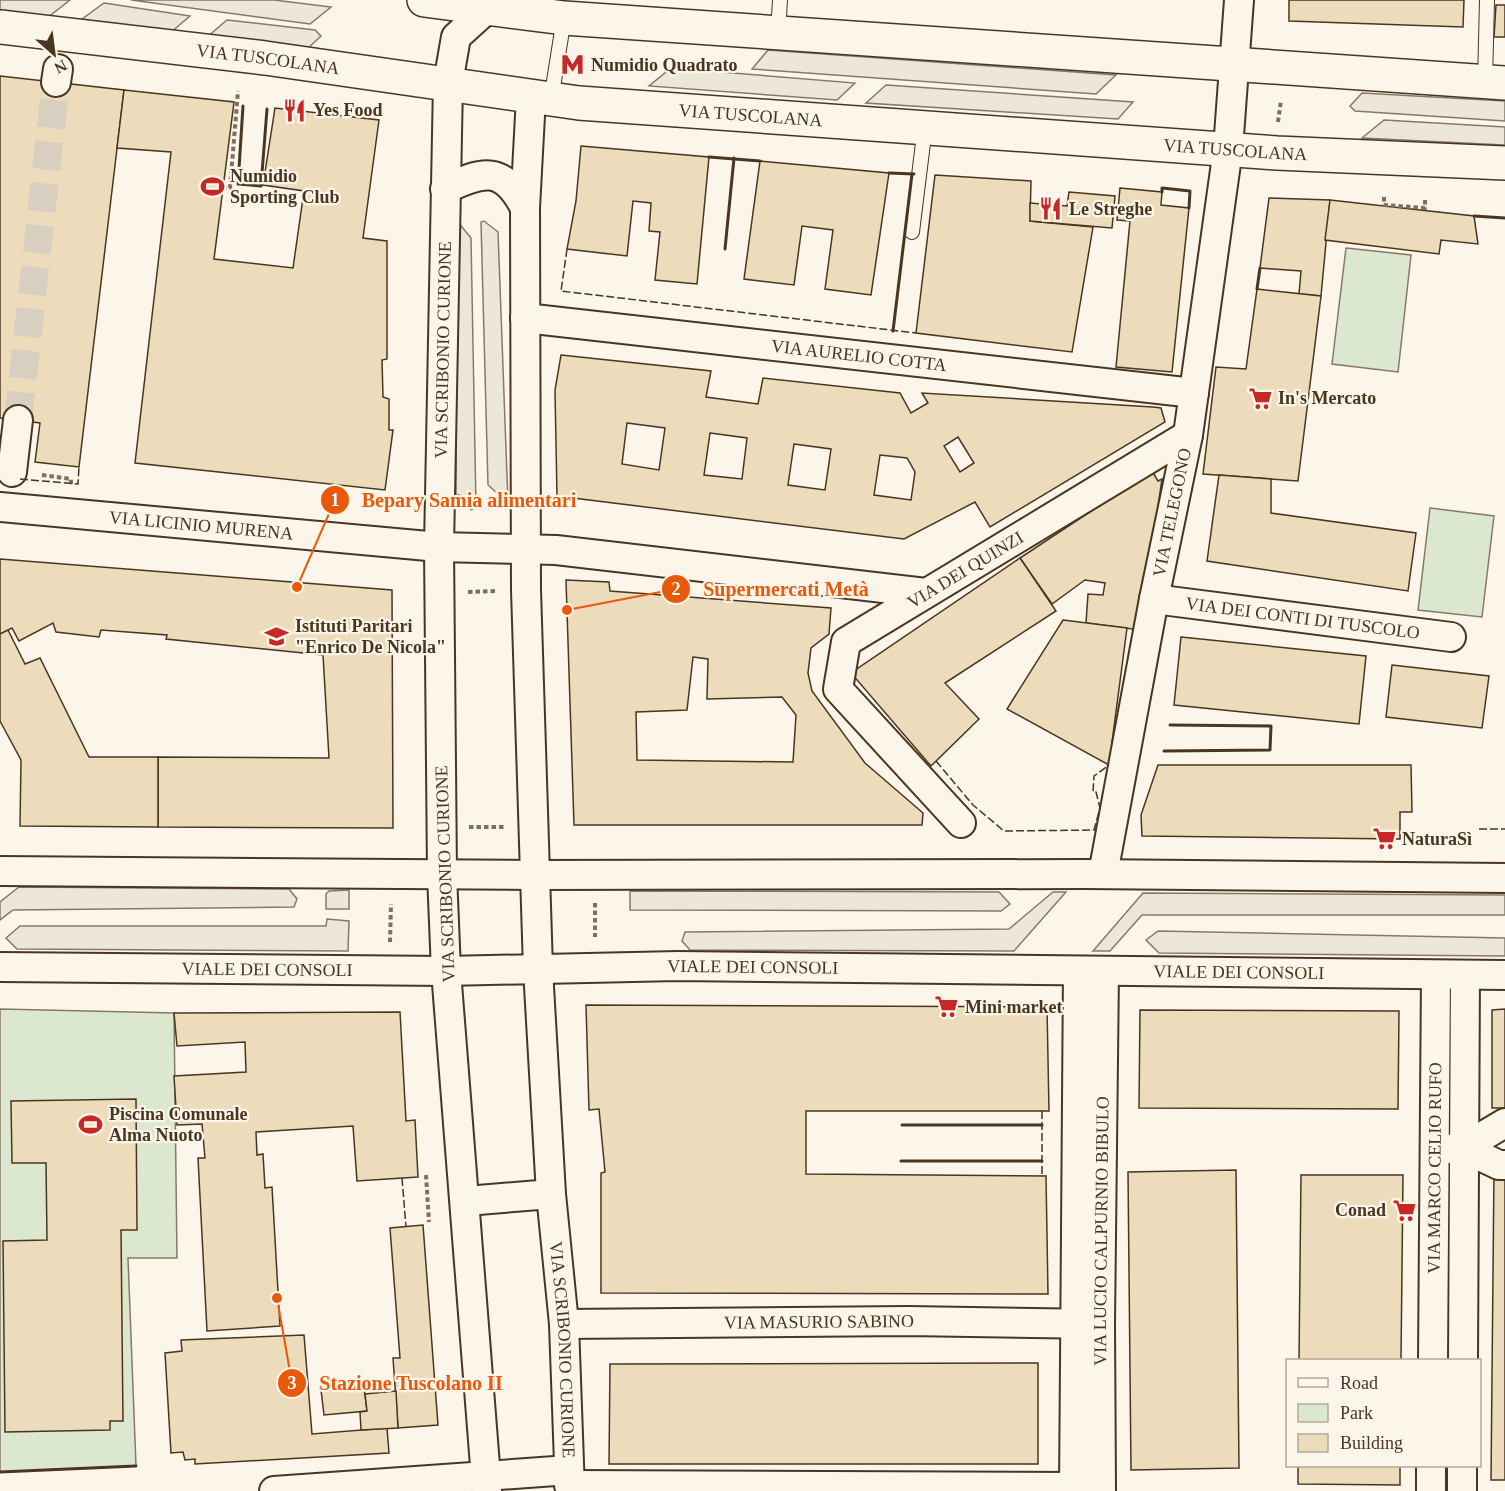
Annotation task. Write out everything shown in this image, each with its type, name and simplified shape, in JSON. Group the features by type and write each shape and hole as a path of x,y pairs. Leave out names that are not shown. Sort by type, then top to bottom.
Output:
{"main road":[{"path":"442,1 488,8 564,9 778,33 1495,83"},
{"name":"VIA TUSCOLANA","path":"0,27 448,83 541,98 1228,149 1389,159 1505,163"}],"street":[{"name":"VIA TELEGONO","path":"1103,874 1154,599 1188,435 1228,149 1239,0"},
{"name":"VIA SCRIBONIO CURIONE","path":"488,8 456,37 448,83 439,547 442,874 446,971 466,1202 486,1484 569,1482 564,1324 551,1194 538,969 525,548 525,208 541,98"},
{"path":"445,189 478,175 497,176 510,185 525,208"},
{"name":"VIA AURELIO COTTA","path":"525,318 1194,393"},
{"path":"12,472 18,420"},
{"name":"VIA DEI QUINZI","path":"961,823 837,689 846,642 1188,435"},
{"name":"VIA LICINIO MURENA","path":"0,507 439,547"},
{"path":"439,547 525,548 926,593"},
{"name":"VIA DEI CONTI DI TUSCOLO","path":"1154,599 1451,637"},
{"path":"0,871 536,875 1103,874 1505,878"},
{"name":"VIALE DEI CONSOLI","path":"0,967 446,971 678,966 1505,975"},
{"name":"VIA LUCIO CALPURNIO BIBULO","path":"1083,1490 1088,1324 1091,971"},
{"name":"VIA MARCO CELIO RUFO","path":"1436,975 1450,1148 1462,1359"},
{"name":"VIA MARCO CELIO RUFO","path":"1433,1359 1465,975"},
{"path":"1450,1148 1505,1123"},
{"path":"1450,1148 1505,1165"},
{"path":"466,1202 551,1194"},
{"name":"VIA MASURIO SABINO","path":"564,1324 908,1321 1088,1324"},
{"path":"1431,1467 1431,1491"},
{"path":"1462,1467 1462,1491"},
{"path":"569,1482 1083,1490"},
{"path":"274,1491 486,1484"}],"lane":[{"path":"778,33 780,0"},
{"path":"1487,0 1495,83"},
{"path":"541,98 564,9"},
{"path":"912,232 925,127"}],"path":[{"path":"1278,132 1282,88"},
{"path":"222,188 230,188 238,91"},
{"path":"1384,197 1384,204 1425,208 1425,200"},
{"path":"40,474 71,479"},
{"path":"459,592 498,591"},
{"path":"467,827 508,827"},
{"path":"595,893 595,940"},
{"path":"390,948 392,894"},
{"path":"426,1175 429,1222"}],"green space":[{"path":"1346,248 1411,255 1398,372 1332,364"},
{"path":"1430,508 1494,516 1482,617 1418,610"},
{"path":"0,1009 174,1013 177,1258 128,1258 136,1466 0,1472"}],"shaded area":[{"path":"0,0 70,0 47,18 0,12"},
{"path":"131,0 274,0 331,7 310,24"},
{"path":"104,3 190,16 170,33 78,22"},
{"path":"227,20 315,30 321,36 306,50 206,38"},
{"path":"768,50 1116,75 1096,94 752,69"},
{"path":"671,68 855,83 837,100 649,86"},
{"path":"886,85 1133,102 1118,119 866,103"},
{"path":"1362,93 1505,101 1505,121 1355,111 1350,106"},
{"path":"1384,120 1505,127 1505,145 1362,138"},
{"path":"457,221 471,238 476,507 471,510 461,496 456,494"},
{"path":"484,221 498,232 508,503 488,485 481,222"},
{"path":"19,887 289,889 297,899 294,907 13,910 0,920 0,902"},
{"path":"349,890 349,909 326,909 326,894 329,891"},
{"path":"630,891 999,892 1010,904 1001,911 630,910"},
{"path":"1053,892 1066,892 1014,951 690,950 682,941 685,932 1009,929"},
{"path":"1143,893 1505,895 1505,915 1142,915 1110,951 1093,951"},
{"path":"327,919 349,921 348,951 17,949 6,938 20,926 326,926"},
{"path":"1158,931 1505,938 1505,956 1159,953 1146,940"}],"building":[{"path":"1289,0 1464,0 1463,27 1289,21"},
{"path":"1496,5 1505,5 1505,37 1494,37"},
{"path":"0,76 124,90 79,467 35,462 40,423 0,418"},
{"path":"124,90 234,102 214,259 293,268 304,191 263,185 275,108 379,120 363,238 387,241 387,359 382,360 383,397 389,399 389,430 393,430 385,490 135,463 171,152 117,148"},
{"path":"581,146 709,157 697,284 655,280 660,232 649,231 651,203 633,201 627,256 567,249 576,201"},
{"path":"760,161 889,173 871,295 825,289 833,230 802,226 794,285 744,279"},
{"path":"935,175 1031,181 1030,221 1093,227 1072,352 916,333"},
{"path":"1120,188 1162,192 1161,205 1189,208 1172,372 1116,367 1130,221 1117,220"},
{"path":"1069,192 1115,196 1112,228 1030,221 1030,203 1067,206"},
{"path":"1269,198 1330,200 1321,296 1299,294 1301,271 1260,268"},
{"path":"1330,200 1474,216 1478,244 1441,240 1439,254 1325,240"},
{"name":"In's Mercato","path":"1257,289 1321,296 1298,481 1203,474 1216,367 1246,369"},
{"path":"561,355 711,371 706,397 758,404 763,378 900,393 911,413 928,403 922,393 1153,407 1161,408 1165,422 990,527 975,502 904,539 557,496 555,390","holes":["627,423 665,428 659,470 622,464","710,433 747,438 742,479 704,475","958,437 974,463 960,472 944,446","794,444 831,449 825,490 788,485","880,455 907,458 915,472 911,500 874,495"]},
{"path":"1152,471 1158,481 1162,479 1140,630 1086,623 1088,594 1103,595 1105,583 1085,580 1052,604 1020,558"},
{"path":"1219,475 1271,479 1271,513 1416,533 1408,591 1207,561"},
{"path":"1020,558 1056,611 945,683 979,719 931,766 851,673"},
{"path":"0,559 392,590 393,828 158,827 158,757 329,758 323,655 166,639 167,635 101,630 99,637 56,632 53,623 19,641 12,628 0,634"},
{"path":"566,580 609,582 610,591 831,608 829,634 811,648 808,673 812,691 865,763 923,813 922,825 574,825","holes":["693,657 708,659 707,699 782,697 796,715 793,762 637,760 636,712 687,710"]},
{"path":"1063,620 1127,628 1109,765 1007,709"},
{"path":"8,630 25,664 40,658 89,757 158,757 158,827 20,826 21,760 0,721 0,634"},
{"path":"1181,637 1366,656 1359,724 1174,705"},
{"path":"1392,665 1489,676 1482,728 1386,717"},
{"path":"1158,765 1411,765 1412,812 1400,812 1400,839 1142,836 1141,815"},
{"path":"586,1005 1047,1007 1049,1111 806,1111 806,1174 1046,1176 1048,1294 601,1293 601,1173 605,1172 599,1109 589,1110"},
{"path":"1505,1009 1505,1108 1492,1108 1492,1010"},
{"path":"1140,1010 1399,1011 1398,1109 1139,1108"},
{"path":"400,1012 406,1121 415,1120 418,1177 357,1181 353,1126 256,1132 257,1155 263,1154 265,1188 272,1187 280,1326 207,1331 198,1158 205,1158 202,1124 177,1125 174,1076 246,1072 245,1042 177,1046 174,1013"},
{"path":"136,1099 137,1230 121,1230 123,1421 110,1421 110,1430 5,1432 3,1241 47,1240 46,1163 12,1163 11,1101"},
{"path":"1236,1170 1239,1468 1131,1470 1128,1172"},
{"path":"1494,1170 1505,1170 1505,1480 1491,1480"},
{"path":"1301,1175 1403,1175 1401,1359 1299,1359"},
{"path":"423,1225 438,1425 398,1428 393,1358 400,1358 390,1228"},
{"path":"304,1335 312,1434 387,1428 389,1453 195,1464 195,1459 185,1460 183,1452 171,1453 165,1353 182,1351 181,1340"},
{"path":"1038,1363 1038,1464 609,1464 610,1364"},
{"path":"364,1387 367,1411 324,1415 321,1390"},
{"path":"396,1391 398,1428 361,1430 360,1412 367,1411 365,1394"},
{"path":"1298,1467 1400,1467 1400,1485 1298,1484"}],"tunnel":[{"path":"18,420 56,82"}],"fence":[{"path":"567,249 561,291 916,333"},
{"path":"20,479 78,484 79,467"},
{"path":"936,761 973,805 1004,831 1094,830 1100,808 1096,792 1093,792 1094,776 1109,765"},
{"path":"1479,829 1505,829"},
{"path":"1042,1111 1042,1176"},
{"path":"402,1178 406,1227"}],"wall":[{"path":"243,106 238,184 261,186 267,109"},
{"path":"709,157 760,161"},
{"path":"725,249 734,158"},
{"path":"889,173 914,174"},
{"path":"893,331 912,174"},
{"path":"1162,192 1162,188 1190,191 1189,208"},
{"path":"1474,216 1505,218"},
{"path":"1257,289 1260,268"},
{"path":"1164,751 1270,750 1271,726 1170,725"},
{"path":"902,1125 1042,1125"},
{"path":"901,1161 1042,1161"},
{"path":"0,1472 136,1466"}],"place":[{"name":"Numidio Quadrato","path":"573,65"},
{"name":"Yes Food","path":"295,110"},
{"name":"Numidio Sporting Club","path":"212,186"},
{"name":"Le Streghe","path":"1051,209"},
{"name":"In's Mercato","path":"1260,398"},
{"name":"Bepary Samia alimentari","path":"297,587"},
{"name":"Supermercati Metà","path":"567,610"},
{"name":"Istituti Paritari \"Enrico De Nicola\"","path":"277,636"},
{"name":"NaturaSì","path":"1384,839"},
{"name":"Mini market","path":"947,1007"},
{"name":"Piscina Comunale Alma Nuoto","path":"91,1124"},
{"name":"Conad","path":"1404,1210"},
{"name":"Stazione Tuscolano II","path":"277,1298"}]}
